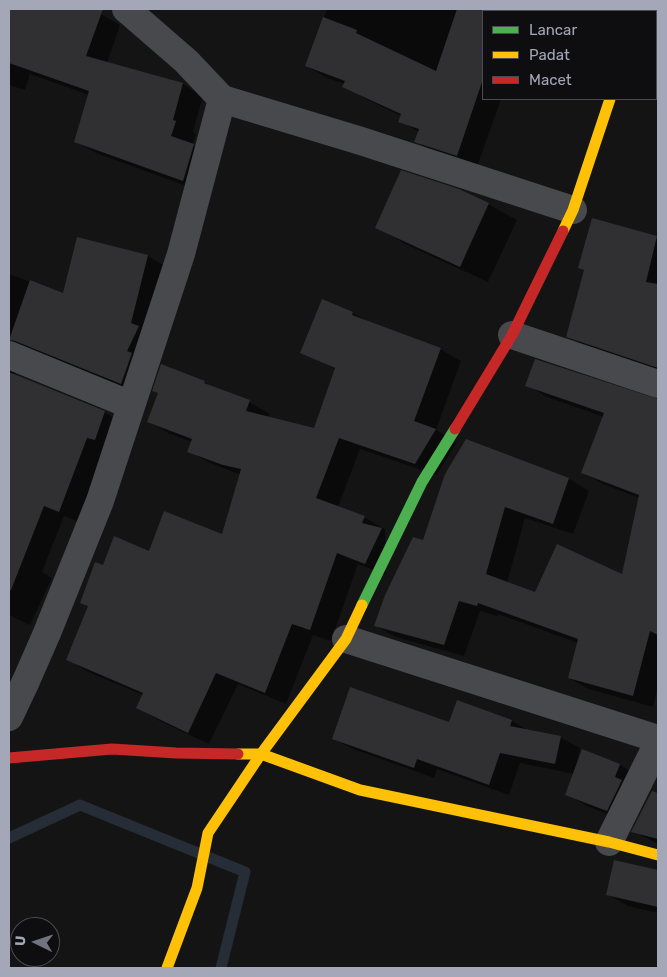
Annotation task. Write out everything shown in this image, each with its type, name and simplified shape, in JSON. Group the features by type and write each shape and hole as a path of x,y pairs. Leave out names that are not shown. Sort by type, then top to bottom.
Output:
{"street":[{"path":"130,10 186,61 222,99 361,141 572,210"},
{"path":"9,717 47,633 100,501 181,254 222,99"},
{"path":"167,968 197,888 208,833 261,754 346,639 422,482 512,335 572,210 610,100"},
{"path":"512,335 658,384"},
{"path":"9,355 131,404"},
{"path":"346,639 658,739"},
{"path":"609,842 658,743"},
{"path":"9,758 112,749 176,753 261,754 360,790 609,842 658,855"}],"building":[{"path":"9,9 103,9 86,56 183,83 173,120 176,121 171,136 194,144 183,181 74,142 89,91 9,63"},
{"path":"457,9 483,9 482,82 457,156 414,142 419,129 398,122 401,114 342,87 345,81 305,66 323,17 357,30 356,33 436,71"},
{"path":"401,170 459,189 489,203 460,267 375,228"},
{"path":"592,218 657,236 646,282 658,284 658,368 566,337 584,270 578,268"},
{"path":"77,237 148,255 131,323 139,326 127,351 132,353 121,384 9,340 30,280 63,293"},
{"path":"322,299 353,312 352,315 441,348 414,421 436,429 415,464 339,438 316,498 365,516 362,523 382,528 365,564 337,553 310,630 292,624 265,693 216,673 188,733 136,708 143,693 66,660 88,606 80,603 95,562 103,565 114,536 149,551 164,511 222,534 241,469 223,465 187,452 192,439 147,422 158,393 152,391 161,364 250,400 246,411 314,428 335,368 300,353"},
{"path":"535,359 658,399 658,635 650,631 633,696 568,678 578,639 478,603 477,606 459,601 444,645 374,626 385,595 413,537 423,540 445,474 466,439 569,478 553,524 505,507 486,574 535,592 557,544 622,574 639,495 581,473 604,413 525,386"},
{"path":"9,372 105,411 95,440 87,438 59,512 44,506 11,590 9,590"},
{"path":"350,687 449,722 457,700 512,720 510,726 561,736 555,764 500,753 489,785 417,759 414,768 332,739"},
{"path":"582,749 620,764 615,777 622,780 607,811 565,795"},
{"path":"652,791 658,793 658,839 631,832"},
{"path":"614,860 658,870 658,907 606,895"}],"waterway":[{"path":"9,838 80,805 245,872 221,968"}],"traffic: fast":[{"path":"362,605 422,482 455,429"}],"traffic: slow":[{"path":"563,231 573,210 610,100"},
{"path":"167,968 197,888 208,833 261,754 346,639 362,605"},
{"path":"238,754 261,754 360,790 609,842 658,855"}],"traffic: jam":[{"path":"455,429 512,335 563,231"},
{"path":"9,758 112,749 238,754"}]}
